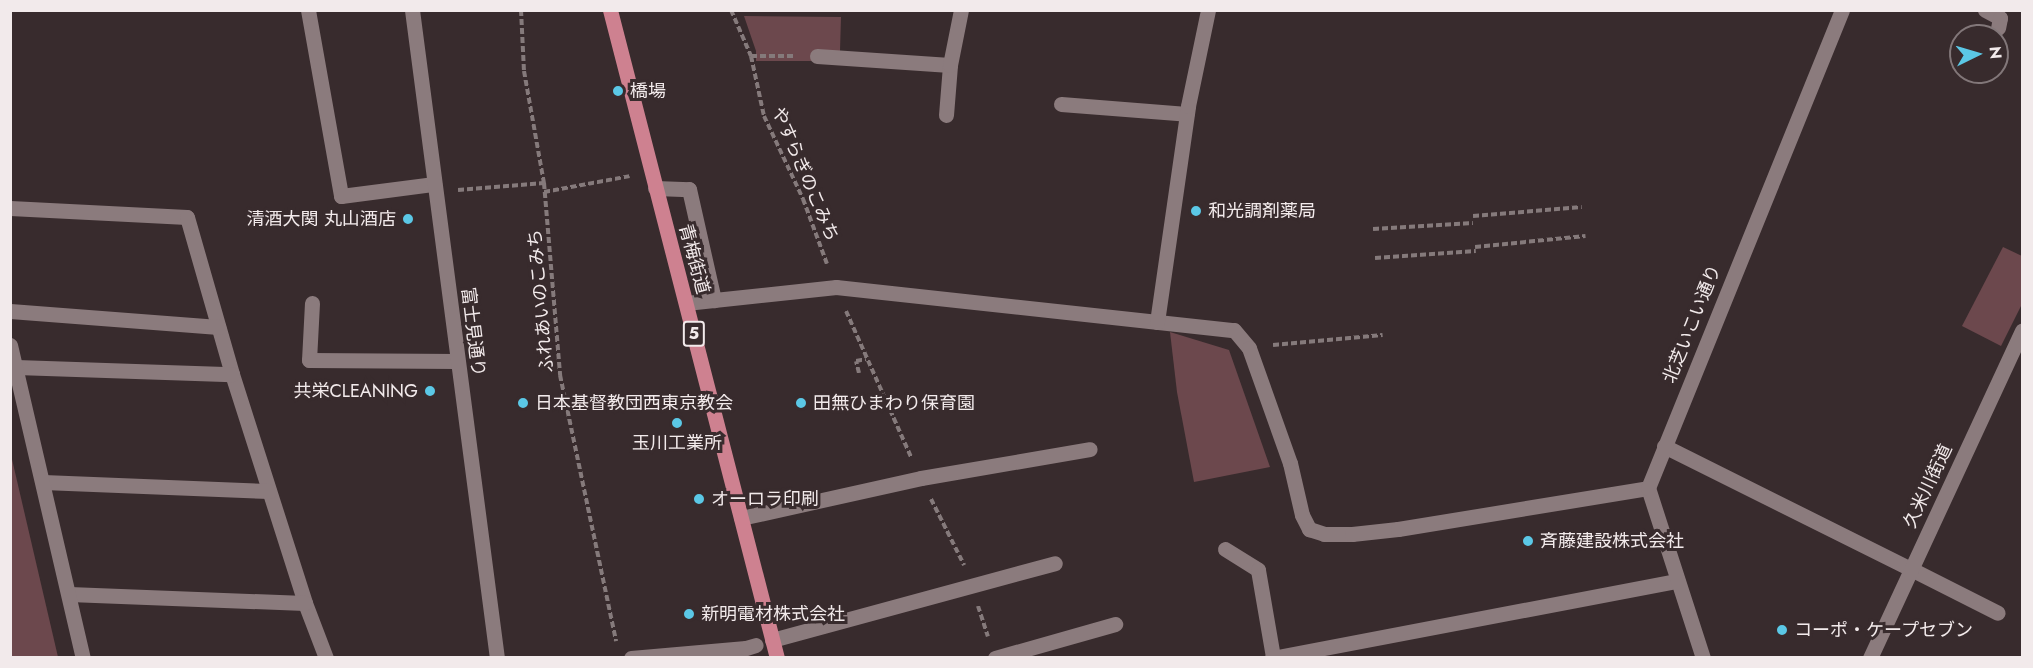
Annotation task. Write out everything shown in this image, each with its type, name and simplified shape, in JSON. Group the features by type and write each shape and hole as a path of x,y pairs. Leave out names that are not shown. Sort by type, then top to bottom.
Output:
{"main road":[{"name":"青梅街道","path":"610,10 777,657"}],"street":[{"path":"308,10 341,196 435,188"},
{"name":"富士見通り","path":"412,10 496,657"},
{"path":"946,115 950,65 961,10"},
{"path":"1156,322 1187,114 1208,10"},
{"name":"北芝いこい通り","path":"1648,488 1842,10"},
{"path":"1985,10 2000,18 1999,24"},
{"path":"817,56 950,65"},
{"path":"1061,104 1187,114"},
{"path":"655,188 689,189 714,300"},
{"path":"10,208 187,217 232,374 305,603 326,657"},
{"path":"686,303 714,300 764,289 836,287 1234,330 1249,348 1290,463 1302,515 1309,529 1316,532 1352,534 1398,530 1648,488 1703,657"},
{"path":"312,303 309,360 456,361"},
{"path":"10,311 218,327"},
{"name":"久米川街道","path":"1870,657 2022,331"},
{"path":"10,345 83,657"},
{"path":"16,367 232,374"},
{"path":"1664,446 1998,613"},
{"path":"741,518 921,478 1090,449"},
{"path":"43,482 269,491"},
{"path":"1225,549 1258,570 1273,657 1677,581"},
{"path":"772,640 1055,563"},
{"path":"69,594 305,603"},
{"path":"995,657 1115,624"},
{"path":"631,657 746,648 756,645"}],"path":[{"name":"ふれあいのこみち","path":"521,10 525,71 544,183 560,375 617,646"},
{"name":"やすらぎのこみち","path":"731,10 751,56 764,116 803,199 829,269"},
{"path":"751,56 817,56"},
{"path":"544,192 634,175"},
{"path":"435,188 544,183"},
{"path":"1473,216 1582,207"},
{"path":"1373,228 1473,224"},
{"path":"1375,258 1585,236"},
{"path":"1266,346 1383,335"},
{"path":"859,373 856,361 866,359"}],"shaded area":[{"path":"744,16 841,17 840,51 817,61 756,61 756,51"},
{"path":"2003,247 2022,256 2022,304 2001,346 1962,326"},
{"path":"1170,332 1229,350 1270,467 1194,482 1177,392"},
{"path":"11,455 58,657 11,657"}],"place":[{"name":"橋場","path":"618,91"},
{"name":"和光調剤薬局","path":"1196,211"},
{"name":"清酒大関 丸山酒店","path":"408,219"},
{"name":"共栄CLEANING","path":"430,391"},
{"name":"日本基督教団西東京教会","path":"523,403"},
{"name":"田無ひまわり保育園","path":"801,403"},
{"name":"玉川工業所","path":"677,423"},
{"name":"オーロラ印刷","path":"699,499"},
{"name":"斉藤建設株式会社","path":"1528,541"},
{"name":"新明電材株式会社","path":"689,614"},
{"name":"コーポ・ケープセブン","path":"1782,630"}]}
